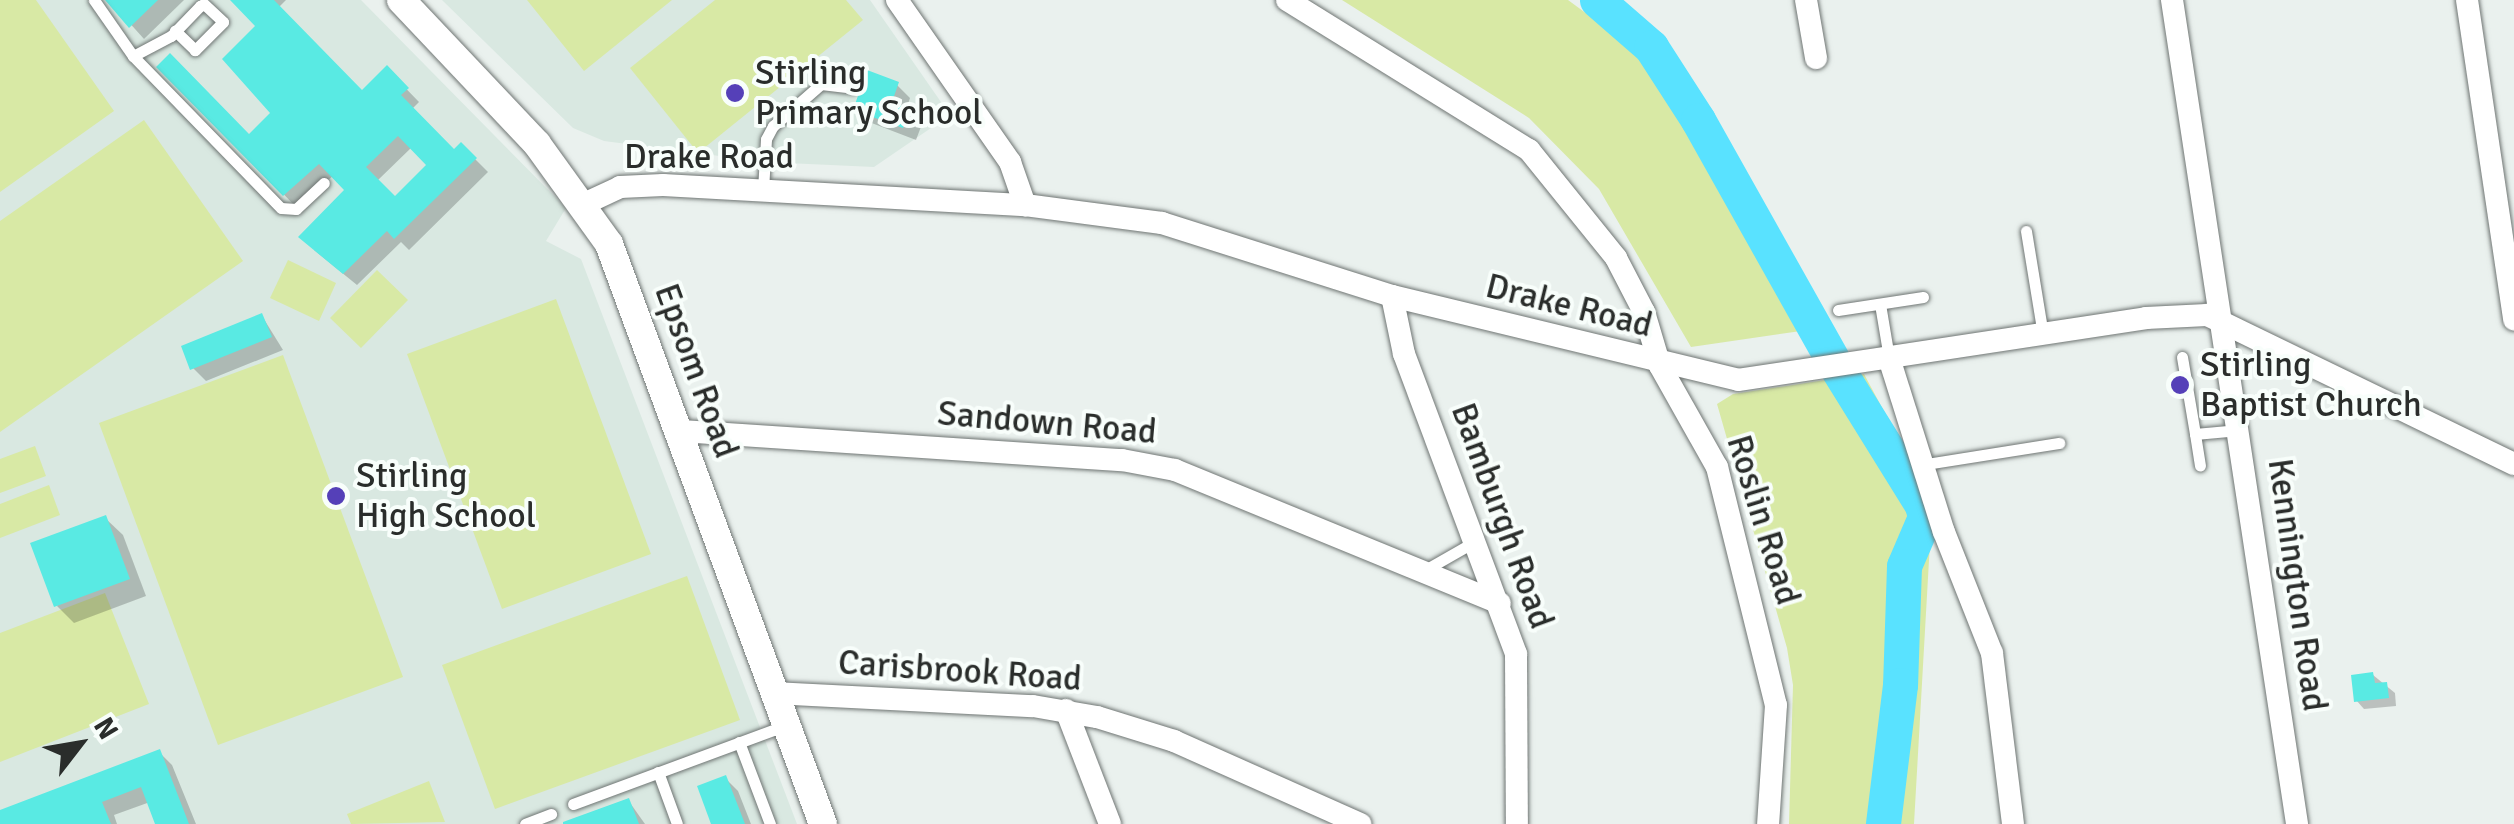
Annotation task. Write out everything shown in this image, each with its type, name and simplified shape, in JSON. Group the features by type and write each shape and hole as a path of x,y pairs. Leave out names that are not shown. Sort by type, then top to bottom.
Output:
{"street":[{"name":"Epsom Road","path":"401,0 584,204 609,244 681,430 711,531 773,693 790,723 823,824"},
{"path":"897,0 1010,162 1025,205"},
{"name":"Roslin Road","path":"1287,0 1504,132 1552,172 1616,258 1644,312 1660,366 1717,467 1769,669 1776,724 1768,824"},
{"path":"1806,0 1816,58"},
{"name":"Kennington Road","path":"2172,0 2297,824"},
{"path":"2468,0 2514,320"},
{"name":"Drake Road","path":"584,204 636,186 763,190 1025,205 1186,228 1392,296 1660,366 1738,380 2156,317 2219,317 2514,464"},
{"name":"Bamburgh Road","path":"1392,296 1404,354 1516,654 1517,824"},
{"path":"1889,358 1992,652 2013,824"},
{"name":"Sandown Road","path":"681,430 1152,465 1206,480 1417,572 1500,603"},
{"name":"Carisbrook Road","path":"773,693 1066,710 1174,741 1360,824"},
{"path":"1066,710 1110,824"}],"lane":[{"path":"94,0 134,56 282,208 296,209 324,183"},
{"path":"134,56 176,31"},
{"path":"763,190 766,138 773,126 821,84 854,88"},
{"path":"2026,231 2043,335"},
{"path":"1838,310 1923,297"},
{"path":"1880,304 1889,358"},
{"path":"2182,357 2200,466"},
{"path":"2195,434 2239,430"},
{"path":"1926,464 2059,443"},
{"path":"1417,572 1476,540"},
{"path":"573,804 790,723"},
{"path":"739,742 770,824"},
{"path":"658,772 677,824"},
{"path":"525,824 551,814"}],"shaded area":[{"name":"Stirling High School","path":"0,0 361,0 566,208 546,241 581,259 797,824 0,824"},
{"name":"Stirling Primary School","path":"442,0 870,0 950,115 874,167 765,162 604,141 573,128"}],"green space":[{"path":"0,0 36,0 114,111 0,192"},
{"path":"527,0 672,0 584,71"},
{"path":"715,0 846,0 863,20 698,153 630,68"},
{"path":"1342,0 1568,0 1655,64 1808,330 1691,347 1599,189 1529,118"},
{"path":"144,120 243,261 0,432 0,221"},
{"path":"288,260 336,283 319,321 270,298"},
{"path":"377,270 408,300 361,348 330,318"},
{"path":"556,299 651,554 502,609 407,354"},
{"path":"283,355 403,677 218,745 99,423"},
{"path":"1864,374 1916,471 1931,525 1914,824 1789,824 1793,685 1787,648 1717,404 1733,394"},
{"path":"35,446 46,476 0,493 0,459"},
{"path":"49,485 60,515 0,538 0,504"},
{"path":"687,576 740,720 495,809 442,665"},
{"path":"105,593 149,704 0,762 0,633"},
{"path":"429,781 445,822 351,824 347,814"}],"building":[{"path":"105,0 158,0 129,28"},
{"path":"230,0 274,0 362,90 387,65 409,88 401,95 454,149 461,142 477,158 394,239 387,231 343,274 298,237 344,190 319,164 283,196 156,67 170,53 249,134 270,113 222,59 255,26","holes":["398,136 426,165 395,196 366,167"]},
{"path":"867,70 899,82 892,102 910,109 903,128 853,110"},
{"path":"262,313 272,337 190,370 181,346"},
{"path":"106,515 130,579 54,607 30,543"},
{"path":"2373,672 2375,683 2387,682 2389,698 2354,702 2351,675"},
{"path":"160,749 189,824 155,824 141,787 102,802 111,824 0,824 0,810"},
{"path":"726,775 745,824 711,824 697,786"},
{"path":"629,798 639,824 563,824 563,822"}],"waterway":[{"path":"1597,0 1651,47 1698,120 1837,368 1922,505 1925,517 1904,566 1900,685 1883,824"}],"place":[{"name":"Stirling Primary School","path":"735,93"},
{"name":"Stirling Baptist Church","path":"2180,385"},
{"name":"Stirling High School","path":"336,496"}]}
